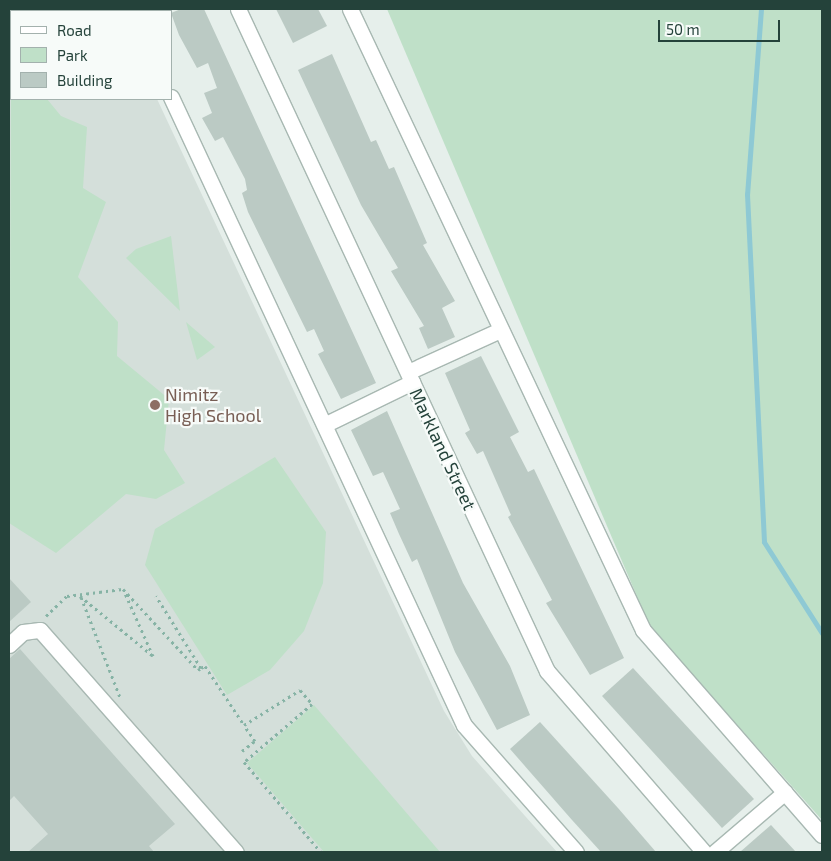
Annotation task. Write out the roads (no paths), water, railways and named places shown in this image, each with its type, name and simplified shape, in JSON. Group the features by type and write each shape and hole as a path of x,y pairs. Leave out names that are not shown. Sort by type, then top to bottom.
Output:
{"street":[{"name":"Markland Street","path":"238,9 547,671 704,852"},
{"path":"350,9 643,630 822,835"},
{"path":"172,99 326,424 464,725 576,852"},
{"path":"326,424 500,330"},
{"path":"9,645 32,628 40,630 233,851"},
{"path":"715,852 784,792"}],"waterway":[{"path":"761,9 747,194 764,542 822,633"}],"place":[{"name":"Nimitz High School","path":"155,405"}]}
